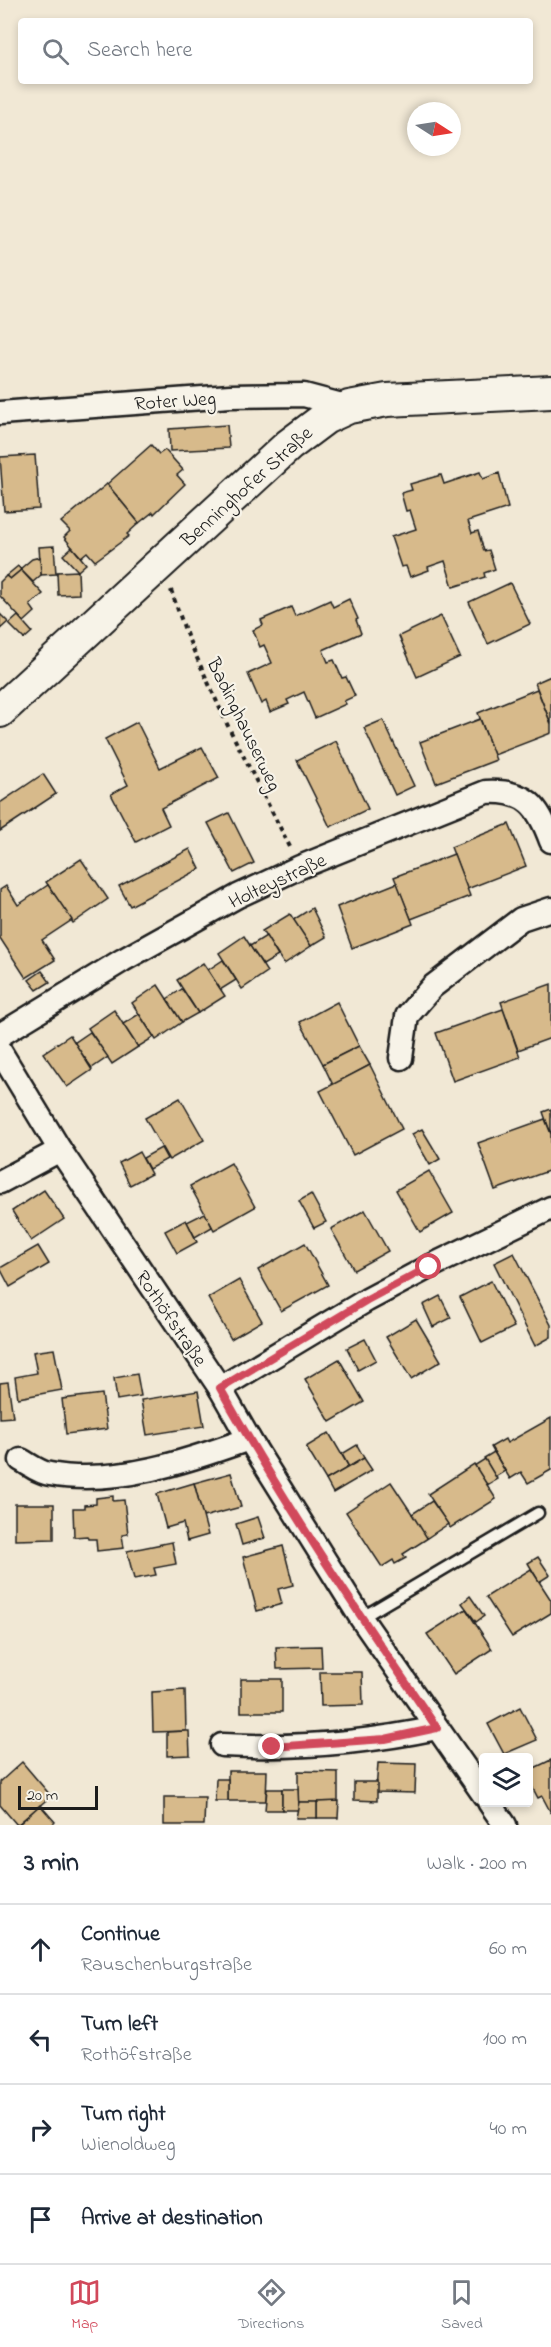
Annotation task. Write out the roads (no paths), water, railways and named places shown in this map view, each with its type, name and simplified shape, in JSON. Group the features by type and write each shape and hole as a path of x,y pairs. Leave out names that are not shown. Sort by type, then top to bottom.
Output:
{"main road":[{"name":"Benninghofer Straße","path":"0,711 289,445 325,418 349,407 387,400 551,392"}],"street":[{"name":"Roter Weg","path":"0,413 230,396 283,395 304,395 349,407"},
{"name":"Holteystraße","path":"0,1035 132,955 238,896 300,867 486,792 505,791 527,801 537,812 551,841"},
{"path":"402,1058 406,1016 432,987 521,919 551,909"},
{"name":"Rothöfstraße","path":"0,1051 60,1150 220,1388 249,1439 361,1618 479,1789"},
{"path":"0,1182 60,1150"},
{"path":"220,1388 367,1300 551,1208"},
{"path":"21,1460 48,1474 84,1477 115,1475 186,1462 249,1439"},
{"path":"222,1745 272,1747 332,1744 385,1739 437,1728"},
{"path":"492,1807 505,1825"}],"lane":[{"path":"361,1618 538,1513"}]}
